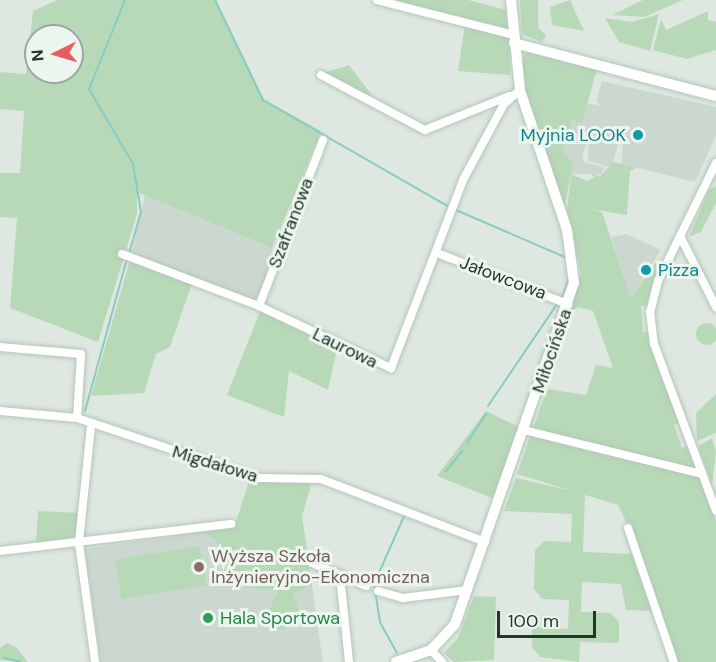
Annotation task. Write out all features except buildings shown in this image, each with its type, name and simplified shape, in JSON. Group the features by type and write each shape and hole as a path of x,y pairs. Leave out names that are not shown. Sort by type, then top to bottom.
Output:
{"street":[{"path":"377,0 716,96"},
{"name":"Miłocińska","path":"396,662 431,650 451,632 468,590 568,304 575,274 572,246 515,92 511,0"},
{"path":"321,75 425,130 515,92"},
{"name":"Laurowa","path":"122,254 259,306 391,368 437,253 463,180 515,92"},
{"name":"Szafranowa","path":"259,306 323,140"},
{"path":"716,163 713,178 680,236 651,298 651,329 716,511"},
{"path":"680,236 716,307"},
{"name":"Jałowcowa","path":"437,253 568,304"},
{"path":"0,347 81,354 77,418 0,411"},
{"name":"Migdałowa","path":"77,418 91,426 257,478 332,483 485,542"},
{"path":"91,426 79,543 94,662"},
{"path":"524,430 702,474"},
{"path":"0,551 154,536 231,524"},
{"path":"628,528 674,662"},
{"path":"312,563 366,586"},
{"path":"340,576 349,662"},
{"path":"378,591 403,598 468,590"},
{"path":"431,650 442,662"}],"shaded area":[{"path":"602,81 716,107 716,136 695,182 621,164 623,146 619,142 600,136 618,144 612,168 588,161 589,132 582,158 585,162 604,167 602,174 571,174 573,162 563,152 572,120 582,122 588,103 601,106 596,101"},
{"path":"145,195 272,248 260,311 130,260"},
{"path":"627,234 661,250 631,298 611,237"},
{"name":"Wyższa Szkoła Inżynieryjno-Ekonomiczna","path":"312,481 302,516 323,662 101,662 85,549 266,523"}],"green space":[{"path":"57,0 216,0 264,99 321,131 272,248 137,192 137,214 98,342 10,308 17,218 0,217 0,173 20,173 24,111 0,109 0,72 24,74 24,84 84,84 84,24 32,24 33,11"},
{"path":"387,0 468,0 506,10 507,28"},
{"path":"520,0 538,0 538,27 546,36 542,42 522,34"},
{"path":"570,0 584,31 552,25 550,7"},
{"path":"643,0 683,0 644,17 612,15"},
{"path":"708,11 708,20 716,22 716,50 687,59 653,50 661,19 666,30"},
{"path":"659,14 650,51 619,42 605,18 632,22"},
{"path":"465,25 509,39 510,75 458,71"},
{"path":"527,51 597,69 582,123 572,120 563,152 573,162 565,207 526,94 522,61"},
{"path":"349,65 371,94 370,102 323,73"},
{"path":"614,162 636,168 630,171 627,215 591,209 602,212 631,298 656,262 659,266 646,306 641,306 643,332 648,332 679,423 674,425 682,448 687,446 716,521 716,662 676,662 641,553 618,505 517,474 547,389 586,395 596,365 613,368 593,311 578,307 570,313 581,274 567,210 571,174 587,181 595,177 589,173 600,176"},
{"path":"716,186 716,203 701,232 689,237 709,190"},
{"path":"130,260 192,283 170,347 156,354 144,393 91,396"},
{"path":"260,311 337,349 328,390 289,371 284,417 227,395"},
{"path":"707,323 715,326 718,334 715,342 707,345 699,342 696,334 699,326"},
{"path":"716,394 716,433 697,441 696,413"},
{"path":"486,411 519,427 492,498 437,476"},
{"path":"712,438 716,452 712,484 698,446"},
{"path":"516,478 585,494 583,552 634,554 654,611 626,610 621,584 582,582 581,612 611,613 619,622 619,643 580,642 579,662 540,657 532,647 532,627 568,629 569,600 542,599 534,589 535,550 544,541 571,542 572,514 504,511"},
{"path":"249,481 312,481 302,516 312,586 293,593 299,611 286,628 277,629 270,609 278,591 239,586 225,575 216,539 203,533 234,528"},
{"path":"38,511 79,513 77,536 36,543"},
{"path":"200,546 206,586 121,599 115,559"},
{"path":"474,596 496,597 494,660 454,662 444,653 458,638"},
{"path":"7,643 17,648 28,662 0,660 0,648"}],"waterway":[{"path":"125,0 89,89 133,164 141,212 129,254"},
{"path":"215,0 263,100 449,207"},
{"path":"456,210 567,258"},
{"path":"85,411 127,259"},
{"path":"562,298 569,278"},
{"path":"488,406 557,304"},
{"path":"467,443 486,414"},
{"path":"446,471 462,451"},
{"path":"397,653 380,622 374,584 405,514"},
{"path":"4,658 21,662"}],"place":[{"name":"Myjnia LOOK","path":"638,135"},
{"name":"Pizza","path":"646,270"},
{"name":"Wyższa Szkoła Inżynieryjno-Ekonomiczna","path":"199,567"},
{"name":"Hala Sportowa","path":"208,618"}]}
